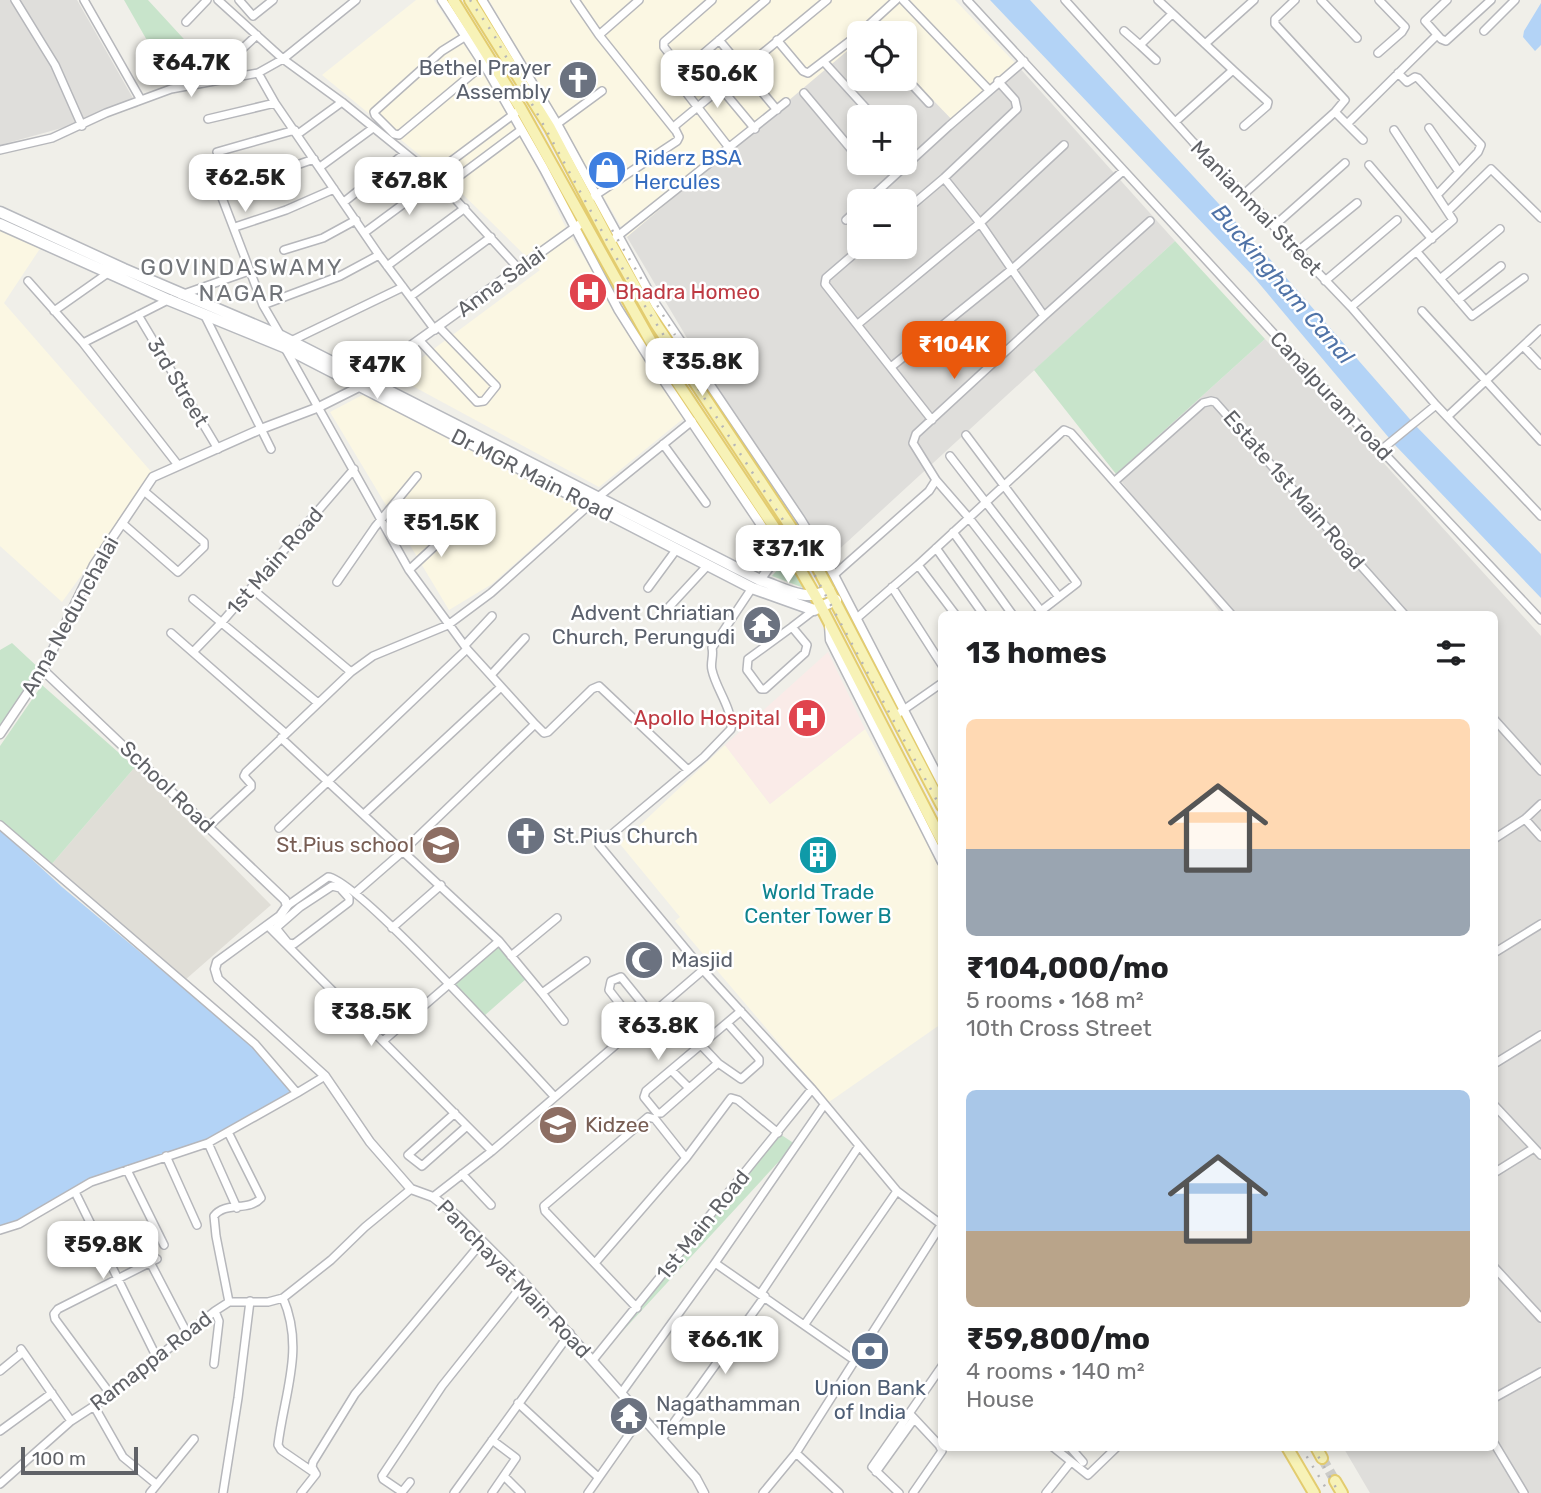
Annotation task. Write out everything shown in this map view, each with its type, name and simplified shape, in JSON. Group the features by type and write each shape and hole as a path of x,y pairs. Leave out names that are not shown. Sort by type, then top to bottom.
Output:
{"main road":[{"path":"453,0 579,225 817,605 829,619 888,748 938,834"},
{"path":"470,0 592,198 656,324 816,565 898,713 938,798"},
{"name":"Dr MGR Main Road","path":"0,212 285,341 499,460 594,501 760,580 803,595 817,605"},
{"name":"Dr MGR Main Road","path":"0,224 169,300 285,341"},
{"name":"Dr MGR Main Road","path":"594,501 676,550 752,589 817,605"},
{"path":"817,605 829,590"},
{"path":"817,605 836,600"},
{"path":"1289,1451 1314,1493"},
{"path":"1318,1451 1322,1458"},
{"path":"1335,1480 1342,1493"}],"street":[{"path":"15,0 55,65 82,126"},
{"path":"84,0 142,100"},
{"path":"186,22 207,0"},
{"path":"218,0 283,59 342,102 437,179 519,269"},
{"path":"239,0 253,16 273,0"},
{"path":"0,150 52,138 171,89 258,73 283,59 356,0"},
{"path":"442,0 517,112 521,130 579,225 618,309 692,421 783,549 760,580"},
{"path":"482,0 557,124 592,198 677,141 679,137 599,36 575,0"},
{"path":"599,36 639,0"},
{"path":"682,70 664,47 664,41 712,0"},
{"path":"730,149 675,79 682,70 766,0"},
{"path":"674,130 677,124 720,87 827,0"},
{"path":"874,21 896,0"},
{"path":"904,0 989,90"},
{"name":"Canalpuram road","path":"967,0 1123,171 1385,447 1541,620"},
{"name":"Maniammai Street","path":"1065,0 1175,122 1351,307 1447,416"},
{"path":"1158,0 1268,100 1266,106 1244,126"},
{"path":"1205,44 1254,0"},
{"path":"1321,0 1357,38"},
{"path":"1378,53 1405,27 1379,0"},
{"path":"1447,0 1425,21 1444,41 1449,40 1491,0"},
{"path":"1484,31 1515,0"},
{"path":"1244,194 1345,100 1276,24 1275,19 1290,2"},
{"path":"1140,45 1172,14"},
{"path":"1124,31 1156,60"},
{"path":"229,62 257,35"},
{"path":"1347,124 1437,35"},
{"path":"466,36 442,51 374,112 375,115 398,135 484,64"},
{"path":"719,40 777,110"},
{"path":"776,40 803,71 811,72 847,44"},
{"path":"880,189 1024,61"},
{"path":"824,62 863,105"},
{"path":"1175,122 1233,70"},
{"path":"1398,72 1407,82 1415,76 1418,78 1481,145 1478,152 1437,195"},
{"path":"258,73 275,103 387,266 437,328 496,386 484,401 477,402 420,341"},
{"path":"917,201 1017,109 1015,100 998,82"},
{"path":"720,87 755,129"},
{"path":"917,90 929,103"},
{"path":"557,124 602,91"},
{"path":"804,93 847,144"},
{"path":"217,152 296,132 342,102"},
{"path":"208,119 275,103"},
{"path":"786,103 614,240 801,520 856,618 898,713 938,778"},
{"path":"517,112 438,171 450,183 521,130"},
{"path":"1335,112 1363,140"},
{"path":"320,167 373,128"},
{"path":"1429,128 1459,172"},
{"path":"1351,307 1452,222 1448,211 1394,130"},
{"path":"858,324 981,223 1064,145"},
{"path":"344,202 404,154"},
{"path":"265,176 314,159"},
{"path":"1274,226 1345,163"},
{"path":"1369,165 1433,239"},
{"path":"211,169 263,305 409,570 448,625 538,727 548,732 592,689 599,686 688,770"},
{"path":"1448,211 1491,169 1541,218"},
{"path":"891,367 1011,270 1123,171"},
{"path":"944,178 981,223 1044,316"},
{"path":"364,233 437,179"},
{"path":"235,227 286,210 334,189"},
{"path":"1298,251 1357,203"},
{"path":"387,266 465,208"},
{"path":"284,250 323,238 356,220"},
{"path":"1325,281 1396,220"},
{"path":"1038,611 969,518 936,480 913,443 916,434 1150,221"},
{"name":"Anna Salai","path":"363,382 579,225"},
{"path":"1440,279 1500,229"},
{"path":"411,296 491,237"},
{"path":"1417,252 1469,315 1475,316 1524,278"},
{"path":"263,305 340,276 379,255"},
{"path":"849,259 824,281 827,287 932,420"},
{"path":"1458,300 1501,266"},
{"path":"83,343 169,300 249,271"},
{"path":"54,311 108,273"},
{"path":"28,281 83,343 177,464"},
{"path":"285,341 403,287"},
{"path":"1422,311 1541,441"},
{"path":"203,313 271,449"},
{"name":"3rd Street","path":"138,314 218,449"},
{"path":"1541,330 1447,416 1541,516"},
{"path":"1523,346 1541,365"},
{"name":"Anna Nedunchalai","path":"0,734 43,670 94,565 157,474 319,407 363,382"},
{"name":"Estate 1st Main Road","path":"1115,481 1203,403 1215,402 1401,611"},
{"path":"1385,447 1436,405"},
{"path":"208,827 251,787 245,774 351,672 373,656 448,625 491,593 594,501 692,421"},
{"path":"856,618 918,565 1064,430 1071,433 1115,481 1228,611"},
{"path":"966,435 1078,583 1042,611"},
{"path":"663,444 705,503"},
{"path":"950,456 1059,597"},
{"name":"1st Main Road","path":"193,652 354,469"},
{"path":"337,582 381,519 417,476"},
{"path":"834,575 920,499 936,480"},
{"path":"122,523 178,572 204,547 204,542 144,491"},
{"path":"409,570 453,529"},
{"path":"953,532 1010,611"},
{"path":"936,548 981,611"},
{"path":"648,588 676,550"},
{"path":"918,565 953,611"},
{"path":"669,607 707,566"},
{"path":"892,587 938,659"},
{"path":"251,588 351,672"},
{"path":"752,589 712,648 714,656 710,667 732,723 731,729 688,770 599,845 703,970 812,1089 897,1191 938,1223"},
{"path":"193,599 318,703"},
{"path":"792,627 807,645 805,653 765,689 761,689 747,670 748,659 817,605"},
{"path":"279,828 466,647 492,616"},
{"path":"171,633 499,941 564,1021"},
{"path":"491,675 525,638"},
{"name":"School Road","path":"43,670 294,906"},
{"path":"898,713 938,686"},
{"path":"364,814 500,687"},
{"path":"1498,723 1541,771"},
{"path":"355,893 538,727"},
{"path":"888,748 938,854"},
{"path":"1498,836 1525,819 1541,804"},
{"path":"1525,819 1541,837"},
{"path":"0,825 255,1044 296,1093"},
{"path":"294,906 332,886 340,888 349,898 342,907 291,945 276,928 294,906 331,876 355,893 449,983 554,1096"},
{"path":"392,928 441,886"},
{"name":"Panchayat Main Road","path":"294,906 217,962 215,969 218,979 325,1076 370,1142 411,1189 433,1197 524,1283 696,1478 700,1491"},
{"path":"511,956 557,918"},
{"path":"1498,951 1541,924"},
{"path":"268,926 492,1151"},
{"path":"383,1041 499,941"},
{"path":"542,993 586,961"},
{"path":"433,1197 492,1151 703,970"},
{"path":"637,1026 609,990 611,981 621,977 651,1014"},
{"path":"718,1063 661,1113 657,1112 644,1094 741,1010"},
{"path":"701,1045 718,1063 741,1079 759,1063 759,1059 727,1023"},
{"path":"1498,1062 1541,1035"},
{"path":"671,1070 688,1088"},
{"path":"0,1230 19,1224 91,1182 208,1143 325,1076"},
{"name":"1st Main Road","path":"593,1360 812,1089"},
{"path":"595,1263 686,1157 731,1098 738,1100 778,1133"},
{"path":"622,1392 824,1105"},
{"path":"1498,1109 1541,1156"},
{"path":"455,1113 408,1155 422,1166 467,1126"},
{"path":"637,1308 544,1210 545,1204 648,1117 655,1119 686,1157"},
{"path":"229,1132 261,1198 252,1205 219,1210 214,1219 229,1302"},
{"path":"208,1143 237,1208"},
{"path":"662,1439 763,1295 859,1146"},
{"path":"1498,1170 1534,1148"},
{"path":"166,1156 197,1225"},
{"path":"127,1170 164,1245"},
{"path":"462,1174 491,1205"},
{"path":"317,1474 279,1447 294,1354 291,1316 283,1298 331,1260 365,1227 411,1189"},
{"path":"805,1324 897,1191"},
{"path":"75,1192 157,1358"},
{"path":"762,1493 796,1453 938,1230"},
{"path":"317,1474 312,1467 313,1462 355,1394 482,1242"},
{"path":"111,1395 54,1317 58,1309 154,1260 187,1333"},
{"path":"715,1263 855,1360"},
{"path":"1498,1271 1541,1318"},
{"path":"410,1482 402,1492 383,1479 383,1476 442,1386 524,1283"},
{"name":"Ramappa Road","path":"0,1484 71,1421 111,1395 215,1311 229,1302 268,1302 283,1298"},
{"path":"223,1493 250,1301"},
{"path":"214,1364 219,1321 215,1311"},
{"path":"454,1493 570,1333"},
{"path":"0,1371 22,1350 71,1421"},
{"path":"1498,1396 1541,1372"},
{"path":"899,1493 874,1469 912,1416 938,1373"},
{"path":"0,1431 52,1393"},
{"path":"518,1404 598,1478"},
{"path":"94,1406 123,1458 156,1484"},
{"path":"588,1493 642,1416"},
{"path":"912,1416 938,1446"},
{"path":"150,1493 194,1439"},
{"path":"492,1440 516,1458 492,1493"},
{"path":"1498,1450 1524,1493"},
{"path":"913,1493 942,1451"},
{"path":"1057,1451 1088,1475 1111,1451"},
{"path":"1073,1451 1083,1462"},
{"path":"796,1453 839,1493"},
{"path":"1045,1493 1070,1463"},
{"path":"301,1493 317,1474"},
{"path":"504,1476 521,1493"}],"shaded area":[{"path":"0,0 77,0 138,107 0,145"},
{"path":"416,0 434,0 510,113 567,230 684,418 599,487 396,377 540,270 439,171 322,75"},
{"path":"489,0 955,0 1017,65 955,123 917,83 917,21 847,21 847,52 627,237"},
{"path":"847,51 847,91 917,91 917,83 955,123 1017,65 1175,241 822,565 627,237"},
{"path":"0,223 43,244 4,303 154,475 62,602 0,546"},
{"path":"1265,339 1360,437 1541,636 1541,1493 1370,1493 1345,1451 1498,1451 1498,611 1219,611 1116,474"},
{"path":"368,392 579,507 492,584 449,610 330,412"},
{"name":"Apollo Hospital","path":"828,652 865,729 770,804 725,745"},
{"path":"865,729 938,863 938,1026 829,1102 675,921 680,917 620,844 725,745 770,804"},
{"path":"135,767 271,905 185,980 51,865"}],"green space":[{"path":"124,0 148,0 217,75 173,86"},
{"path":"1175,241 1265,339 1116,474 1034,370"},
{"path":"789,557 804,588 772,576"},
{"path":"12,643 42,671 0,728 0,650"},
{"path":"42,685 135,767 51,865 0,820 0,746"},
{"path":"499,946 526,979 484,1016 455,984"},
{"path":"780,1134 795,1144 596,1360"}],"water":[{"name":"Buckingham Canal","path":"990,0 1030,0 1269,258 1415,425 1541,554 1541,598 1395,445 1252,275"},
{"path":"1541,3 1541,45 1535,51 1523,37"},
{"path":"0,830 62,887 209,1007 258,1051 290,1092 207,1139 89,1179 20,1220 0,1226"}],"tunnel":[{"path":"1322,1458 1335,1481"}],"railway":[{"path":"470,0 494,35 632,286 794,537 938,803"},
{"path":"612,230 675,335"},
{"path":"1303,1451 1329,1493"},
{"path":"1315,1451 1339,1493"}],"place":[{"name":"Bethel Prayer Assembly","path":"578,80"},
{"name":"Riderz BSA Hercules","path":"607,170"},
{"name":"Bhadra Homeo","path":"588,292"},
{"name":"Advent Chriatian Church, Perungudi","path":"762,625"},
{"name":"Apollo Hospital","path":"807,718"},
{"name":"St.Pius Church","path":"526,836"},
{"name":"St.Pius school","path":"441,845"},
{"name":"World Trade Center Tower B","path":"818,855"},
{"name":"Masjid","path":"644,960"},
{"name":"Kidzee","path":"558,1125"},
{"name":"Union Bank of India","path":"870,1351"},
{"name":"Nagathamman Temple","path":"629,1416"}],"district":[{"name":"GOVINDASWAMY NAGAR","path":"242,280"}]}
